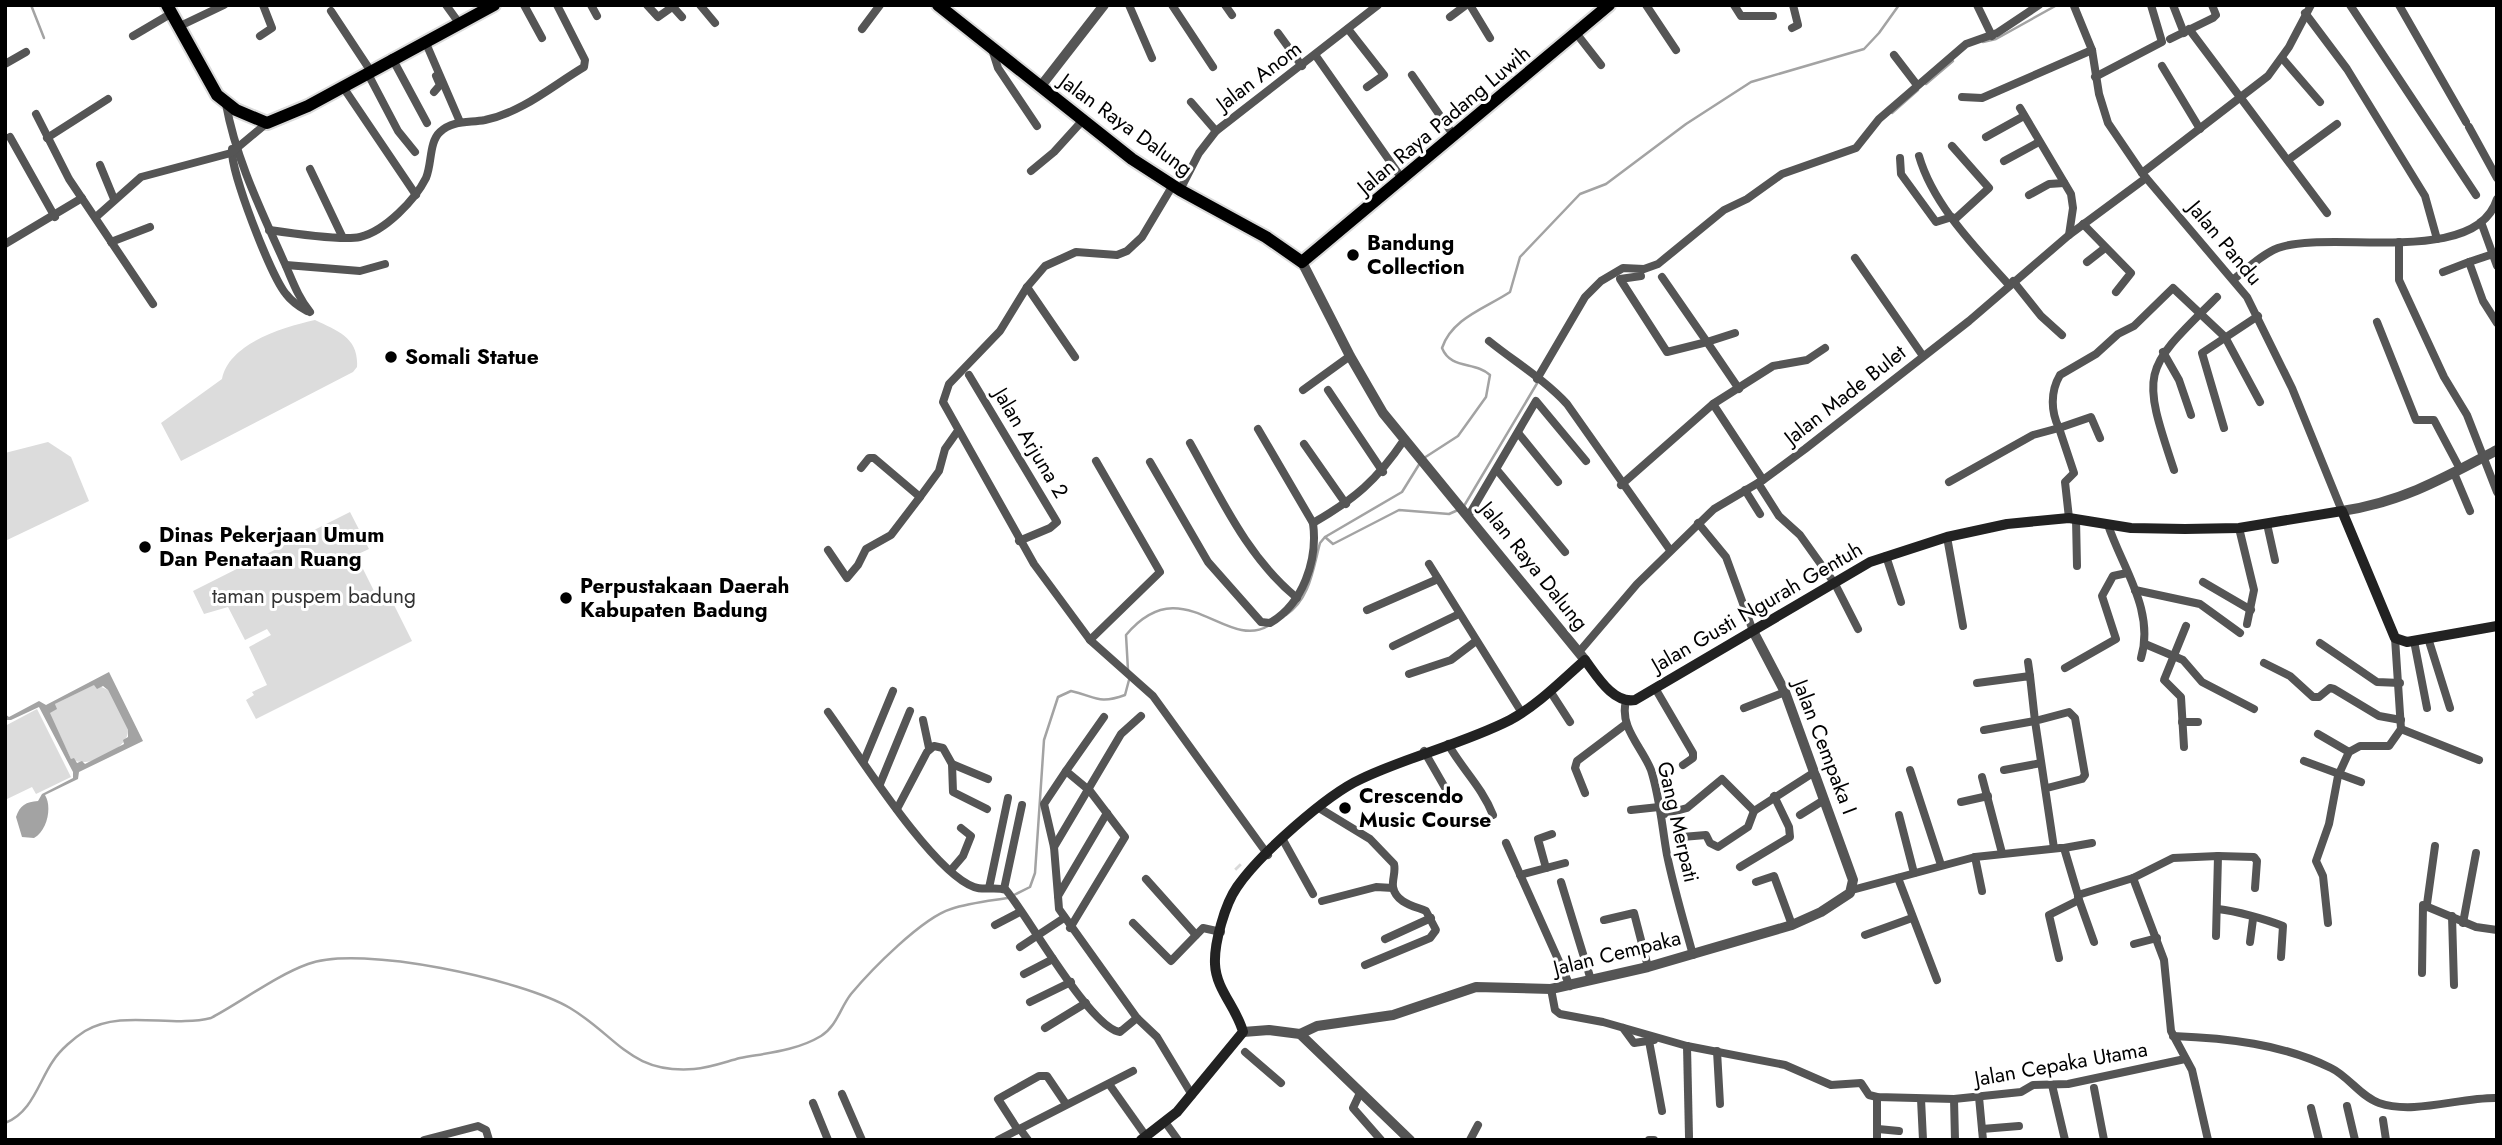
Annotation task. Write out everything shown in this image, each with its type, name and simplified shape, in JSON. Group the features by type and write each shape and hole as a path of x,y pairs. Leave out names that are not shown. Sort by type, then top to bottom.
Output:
{"main road":[{"path":"170,9 217,95 226,104 267,123 288,116 494,5"},
{"name":"Jalan Raya Dalung","path":"938,5 1132,159 1176,188 1266,237 1302,262"},
{"name":"Jalan Raya Padang Luwih","path":"1302,262 1609,5"},
{"name":"Jalan Gusti Ngurah Gentuh","path":"1626,701 1655,688 1886,556 1947,537 2025,522 2073,518 2108,525 2185,529 2239,528 2340,511"},
{"name":"Jalan Pandu","path":"2340,511 2395,638"},
{"path":"2395,638 2414,640 2497,626"},
{"path":"1582,656 1612,693 1626,701"},
{"name":"Jalan Raya Dalung","path":"1243,1032 1217,975 1215,952 1235,891 1283,840 1348,785 1424,751 1448,744 1522,713 1550,691 1582,656"},
{"path":"1145,1139 1192,1095 1243,1032"}],"street":[{"path":"180,26 225,5"},
{"path":"260,36 272,27 263,5"},
{"path":"446,5 459,23"},
{"path":"524,5 542,38"},
{"path":"269,230 360,237 371,233 416,195 431,166 436,137 460,122 485,120 522,107 584,67 584,60 557,5"},
{"path":"591,5 597,16"},
{"path":"647,5 658,17 674,6 682,17"},
{"path":"701,5 715,23"},
{"path":"862,29 880,5"},
{"path":"1041,86 1104,5"},
{"path":"1129,5 1152,58"},
{"path":"1172,5 1213,67"},
{"path":"1226,5 1232,15"},
{"name":"Jalan Anom","path":"1027,286 1045,266 1061,257 1084,252 1117,255 1128,251 1142,237 1216,131 1316,56 1378,5"},
{"path":"1450,17 1468,5 1490,38"},
{"path":"1646,5 1676,50"},
{"path":"1734,5 1741,16 1773,16"},
{"path":"1792,28 1798,24 1793,5"},
{"path":"1978,5 1992,36"},
{"path":"1537,379 1586,297 1601,281 1623,268 1644,269 1658,264 1724,210 1747,199 1782,174 1856,148 1876,122 1966,44 1992,36 2039,5"},
{"path":"2095,77 2162,42 2151,5"},
{"path":"2173,5 2187,31 2242,98 2327,213"},
{"path":"2170,39 2213,18 2212,5"},
{"name":"Jalan Made Bulet","path":"1582,656 1625,597 1670,550 1720,504 1761,482 1923,356 2268,76 2282,58 2311,5"},
{"path":"2350,5 2476,195"},
{"path":"2399,5 2497,178"},
{"name":"Jalan Pandu","path":"2074,6 2092,50 2095,77 2108,123 2144,175 2234,279 2258,316 2315,440 2340,511"},
{"path":"132,36 170,9"},
{"path":"331,11 368,71 398,131 415,152"},
{"path":"2305,13 2347,69 2425,196 2437,239"},
{"path":"1348,29 1384,75 1367,87"},
{"path":"1278,33 1302,66"},
{"path":"1576,33 1601,65"},
{"path":"423,42 460,122"},
{"path":"423,42 440,84 434,92"},
{"path":"992,49 998,68 1037,126"},
{"path":"1962,97 1982,98 1994,94 2092,50"},
{"path":"5,64 26,52"},
{"path":"1894,55 1917,85"},
{"path":"1316,56 1403,180"},
{"path":"392,58 427,123"},
{"path":"2282,58 2319,102"},
{"path":"2162,65 2200,129"},
{"path":"1412,75 1454,136"},
{"path":"343,87 416,195"},
{"path":"47,138 108,99"},
{"path":"1191,102 1216,131"},
{"path":"226,104 235,151 247,206 284,292 296,305 310,312 299,299 235,151"},
{"path":"1986,137 2022,112 2064,183 2073,204 2069,235"},
{"path":"36,114 82,198 153,303"},
{"path":"1031,171 1054,152 1083,120"},
{"path":"96,217 141,177 235,151 267,123"},
{"path":"2288,160 2337,124"},
{"path":"10,137 55,217"},
{"path":"2004,161 2039,142"},
{"path":"1900,158 1901,174 1936,222 1953,219 1989,188 1952,146"},
{"path":"1919,156 1953,219 2041,316 2062,335"},
{"path":"100,166 114,199"},
{"path":"310,169 342,236"},
{"path":"2029,195 2049,184 2064,183"},
{"path":"5,244 55,217 82,198"},
{"path":"2234,279 2278,248 2437,239 2481,222 2492,211 2497,199"},
{"path":"247,206 258,202"},
{"path":"2481,222 2497,266"},
{"path":"2083,224 2131,273 2116,292"},
{"path":"111,243 150,227"},
{"path":"2399,242 2399,280 2445,377 2464,409 2497,492"},
{"path":"266,250 276,245"},
{"path":"2087,262 2105,248"},
{"path":"2443,272 2492,250"},
{"path":"1855,258 1923,356"},
{"name":"Jalan Raya Dalung","path":"1302,262 1373,398 1425,466 1469,515 1582,656"},
{"path":"2469,262 2483,302 2497,323"},
{"path":"286,265 360,271 385,264"},
{"path":"1642,276 1620,279 1667,352 1735,333"},
{"path":"1662,277 1739,389"},
{"path":"1075,357 1027,286 1000,331 945,390 943,402 957,432 1002,503 1019,541 1090,640 1153,696 1268,855"},
{"path":"2077,566 2073,518 2066,482 2074,473 2052,406 2060,375 2096,354 2118,334 2134,326 2172,288 2177,289 2202,312 2225,337 2260,402"},
{"path":"2174,470 2154,404 2154,372 2163,352 2217,297"},
{"path":"2224,428 2202,356 2204,349 2258,316"},
{"path":"2377,322 2416,420 2432,418 2435,421 2457,471 2470,511"},
{"path":"1489,341 1555,391 1587,429 1621,485 1670,550"},
{"path":"1621,485 1713,404 1773,366 1807,359 1825,348"},
{"path":"2163,352 2179,380 2191,415"},
{"path":"1303,390 1350,356"},
{"name":"Jalan Arjuna 2","path":"969,375 1057,522 1050,528 1019,541"},
{"path":"1328,390 1383,471"},
{"path":"1469,515 1536,401 1586,461"},
{"path":"1713,404 1779,516 1800,535 1835,584 1858,629"},
{"path":"1949,482 2032,435 2091,416 2100,438"},
{"path":"1150,462 1204,556 1261,622 1266,624 1273,621 1297,598 1314,551 1313,523 1258,429"},
{"path":"828,550 847,578 866,549 891,536 939,471 945,449 957,432"},
{"path":"1519,434 1558,482"},
{"path":"1313,523 1346,504 1383,471 1404,440"},
{"path":"1190,443 1240,534 1257,557 1297,598"},
{"path":"1304,444 1346,504"},
{"path":"2340,511 2383,504 2412,494 2497,450"},
{"path":"862,468 869,458 874,458 920,497"},
{"path":"1090,640 1160,572 1096,461"},
{"path":"1497,470 1565,552"},
{"path":"1745,490 1760,514"},
{"path":"1698,523 1726,558 1753,631"},
{"path":"2267,524 2275,560"},
{"path":"2108,525 2135,590 2145,623 2145,644 2141,658"},
{"path":"2239,528 2254,590 2248,624"},
{"path":"1947,537 1963,626"},
{"path":"1886,556 1901,601"},
{"path":"1429,564 1522,713"},
{"path":"2065,668 2116,639 2102,596 2113,576 2127,573"},
{"path":"1367,610 1438,579"},
{"path":"2203,582 2251,610"},
{"path":"2135,590 2200,604 2240,633"},
{"path":"1393,646 1459,614"},
{"path":"2184,747 2180,694 2164,680 2186,626"},
{"name":"Jalan Cempaka I","path":"1753,631 1785,692 1853,885"},
{"path":"2329,923 2323,876 2316,861 2329,824 2338,776 2349,752 2360,746 2385,747 2395,740 2401,724 2395,638"},
{"path":"2427,638 2451,708"},
{"path":"2414,640 2427,708"},
{"path":"1409,674 1451,660 1476,641"},
{"path":"2320,643 2377,682 2400,683"},
{"path":"2145,644 2173,655 2186,663 2203,682 2254,709"},
{"path":"2028,662 2041,763 2059,848 2094,942"},
{"path":"2264,663 2290,676 2313,697 2334,689 2379,716 2479,760"},
{"path":"1977,683 2030,676"},
{"path":"1655,688 1693,753 1693,758 1683,765"},
{"path":"864,761 893,691"},
{"path":"1550,691 1570,722"},
{"path":"1744,708 1785,692"},
{"name":"Gang Merpati","path":"1626,701 1623,713 1626,724 1650,768 1667,856 1693,955"},
{"path":"880,784 910,711"},
{"path":"828,712 908,826 951,870 975,888 1006,891 1053,959 1107,1026 1117,1032 1137,1018"},
{"path":"1984,730 2069,712 2075,718 2084,777 2047,788"},
{"path":"1054,847 1090,791 1121,734 1141,716"},
{"path":"1104,717 1044,804 1054,847 1058,896 1064,918 1070,928 1137,1018 1157,1037 1192,1095"},
{"path":"897,809 929,748 923,720"},
{"path":"2182,722 2198,722"},
{"path":"1585,793 1575,768 1577,761 1626,724"},
{"path":"2318,734 2349,752"},
{"path":"1448,744 1461,768 1472,776 1493,815"},
{"path":"929,748 943,748 952,764 953,792 987,809"},
{"path":"1424,751 1447,791"},
{"path":"2304,761 2338,776 2361,782"},
{"path":"2004,770 2041,763"},
{"path":"952,764 988,779"},
{"path":"1910,770 1941,865"},
{"path":"1066,771 1090,791 1125,837 1070,928"},
{"path":"1682,837 1706,835 1710,843 1718,847 1746,830 1754,811 1813,773"},
{"path":"1982,777 2002,853"},
{"path":"1630,810 1685,810 1722,779 1754,811"},
{"path":"1740,867 1790,836 1789,827 1774,796"},
{"path":"1961,802 1988,796"},
{"path":"989,888 1008,798"},
{"path":"1800,815 1824,800"},
{"path":"1006,891 1022,805"},
{"path":"1319,808 1370,839 1394,864 1393,888 1401,900 1426,911 1436,930 1430,938 1365,965"},
{"path":"1058,896 1107,813"},
{"path":"1899,816 1913,873"},
{"path":"951,870 963,856 971,836 961,828"},
{"path":"1546,868 1538,838 1552,834"},
{"path":"1283,840 1313,894"},
{"path":"1506,843 1570,986"},
{"name":"Jalan Cempaka","path":"1300,1034 1323,1025 1392,1015 1476,987 1551,989 1570,986 1693,955 1792,925 1821,912 1853,885 1898,878 1975,857 2092,843"},
{"path":"2422,973 2422,909 2427,904 2435,846"},
{"path":"2463,923 2476,853"},
{"path":"1975,857 1982,891"},
{"path":"2059,958 2049,915 2078,897 2133,878 2173,858 2254,857 2257,861 2255,888"},
{"path":"2216,936 2218,859"},
{"path":"1520,875 1565,863"},
{"path":"1756,882 1774,876 1792,925"},
{"path":"1898,878 1937,980"},
{"path":"2133,878 2166,968 2173,1036 2192,1070 2208,1140"},
{"path":"1146,879 1196,935"},
{"path":"1561,882 1591,980"},
{"path":"1322,901 1376,887 1393,888"},
{"path":"2427,904 2463,923 2497,930"},
{"path":"2218,909 2238,911 2253,919 2284,928 2281,957"},
{"path":"995,925 1020,912"},
{"path":"1604,920 1634,913 1648,967"},
{"path":"2452,916 2454,985"},
{"path":"1020,947 1064,918"},
{"path":"1385,939 1431,918"},
{"path":"1865,935 1912,918"},
{"path":"2250,942 2253,919"},
{"path":"1133,923 1168,960 1175,960 1206,927 1221,932"},
{"path":"2134,944 2157,938"},
{"path":"1024,974 1053,959"},
{"path":"1030,1002 1071,982"},
{"name":"Jalan Cepaka Utama","path":"1551,989 1555,1010 1560,1014 1687,1046 1794,1068 1831,1085 1861,1083 1869,1095 1877,1097 1954,1098 2021,1092 2033,1085 2052,1085 2185,1059"},
{"path":"1045,1028 1086,1003"},
{"name":"Jalan Cepaka Utama","path":"1623,1028 1634,1042 1662,1039"},
{"path":"1243,1032 1269,1030 1300,1034 1410,1140"},
{"path":"2173,1036 2211,1037 2295,1053 2338,1071 2380,1103 2437,1104 2497,1098"},
{"path":"1649,1041 1662,1111"},
{"path":"1687,1046 1689,1137"},
{"path":"1717,1051 1720,1104"},
{"path":"1245,1052 1281,1083"},
{"path":"998,1140 1132,1071"},
{"path":"1028,1140 1000,1107 998,1099 1039,1076 1047,1076 1066,1104"},
{"path":"1109,1084 1145,1139"},
{"path":"2052,1085 2065,1140"},
{"path":"2094,1088 2104,1140"},
{"path":"1360,1093 1353,1108 1381,1140"},
{"path":"842,1094 862,1140"},
{"path":"1877,1097 1877,1140"},
{"path":"1979,1097 1983,1140"},
{"path":"1954,1098 1955,1140"},
{"path":"1921,1099 1923,1140"},
{"path":"813,1103 828,1140"},
{"path":"2347,1106 2354,1140"},
{"path":"2311,1108 2319,1140"},
{"path":"2383,1120 2386,1140"},
{"path":"1165,1122 1178,1140"},
{"path":"1470,1140 1478,1125"},
{"path":"424,1140 478,1126 486,1130 489,1140"},
{"path":"1982,1129 2020,1126"},
{"path":"1878,1129 1899,1131"}],"green space":[{"path":"315,320 339,332 351,342 357,357 357,367 353,372 181,461 161,423 222,379 227,366 246,346 274,332"},
{"path":"48,442 71,457 89,501 5,541 5,453"},
{"name":"taman puspem badung","path":"350,512 369,549 356,555 381,605 392,601 412,641 256,719 246,700 254,695 252,692 267,685 249,647 271,635 267,629 245,640 228,607 204,614 193,591"},
{"path":"95,684 108,690 128,730 122,744 105,756 78,762 71,759 49,713 56,709 55,704"},
{"path":"37,709 71,777 36,794 32,787 5,800 5,726"}],"shaded area":[{"path":"109,672 143,741 79,772 78,779 45,795 48,811 43,829 34,838 22,837 16,817 19,810 73,778 73,772 39,707 11,720 5,720 5,714 9,717 39,701 46,705","holes":["94,685 97,689 103,686 108,690 128,730 128,737 123,740 124,744 85,764 82,761 77,763 74,758 71,759 50,713 57,709 55,704"]}],"waterway":[{"path":"31,5 44,38"},
{"path":"1424,458 1458,436 1486,397 1490,375 1451,360 1442,348 1447,338 1462,321 1510,292 1520,257 1580,194 1606,184 1686,124 1751,82 1864,49 1899,5"},
{"path":"1983,42 1996,39 2057,5"},
{"path":"1926,84 1953,61"},
{"path":"1892,113 1918,90"},
{"path":"1464,506 1539,380"},
{"path":"1286,615 1305,592 1320,543 1325,537 1402,492 1420,463"},
{"path":"1325,537 1333,544 1399,510 1449,514 1458,510"},
{"path":"1128,670 1126,635 1146,616 1166,609 1184,609 1236,629 1252,631 1268,626"},
{"path":"1014,895 1030,887 1035,873 1044,740 1058,697 1071,691 1097,699 1116,698 1125,695 1129,680"},
{"path":"5,1123 22,1112 56,1057 85,1031 115,1021 196,1021 211,1018 296,969 332,959 401,962 441,968 517,987 570,1008 626,1051 654,1066 672,1069 700,1068 781,1051 802,1045 826,1032 860,984 898,946 939,914 979,902 1008,898"}],"place":[{"name":"Bandung Collection","path":"1353,255"},
{"name":"Somali Statue","path":"391,357"},
{"name":"Dinas Pekerjaan Umum Dan Penataan Ruang","path":"145,547"},
{"name":"Perpustakaan Daerah Kabupaten Badung","path":"566,598"},
{"name":"Crescendo Music Course","path":"1345,808"}]}
